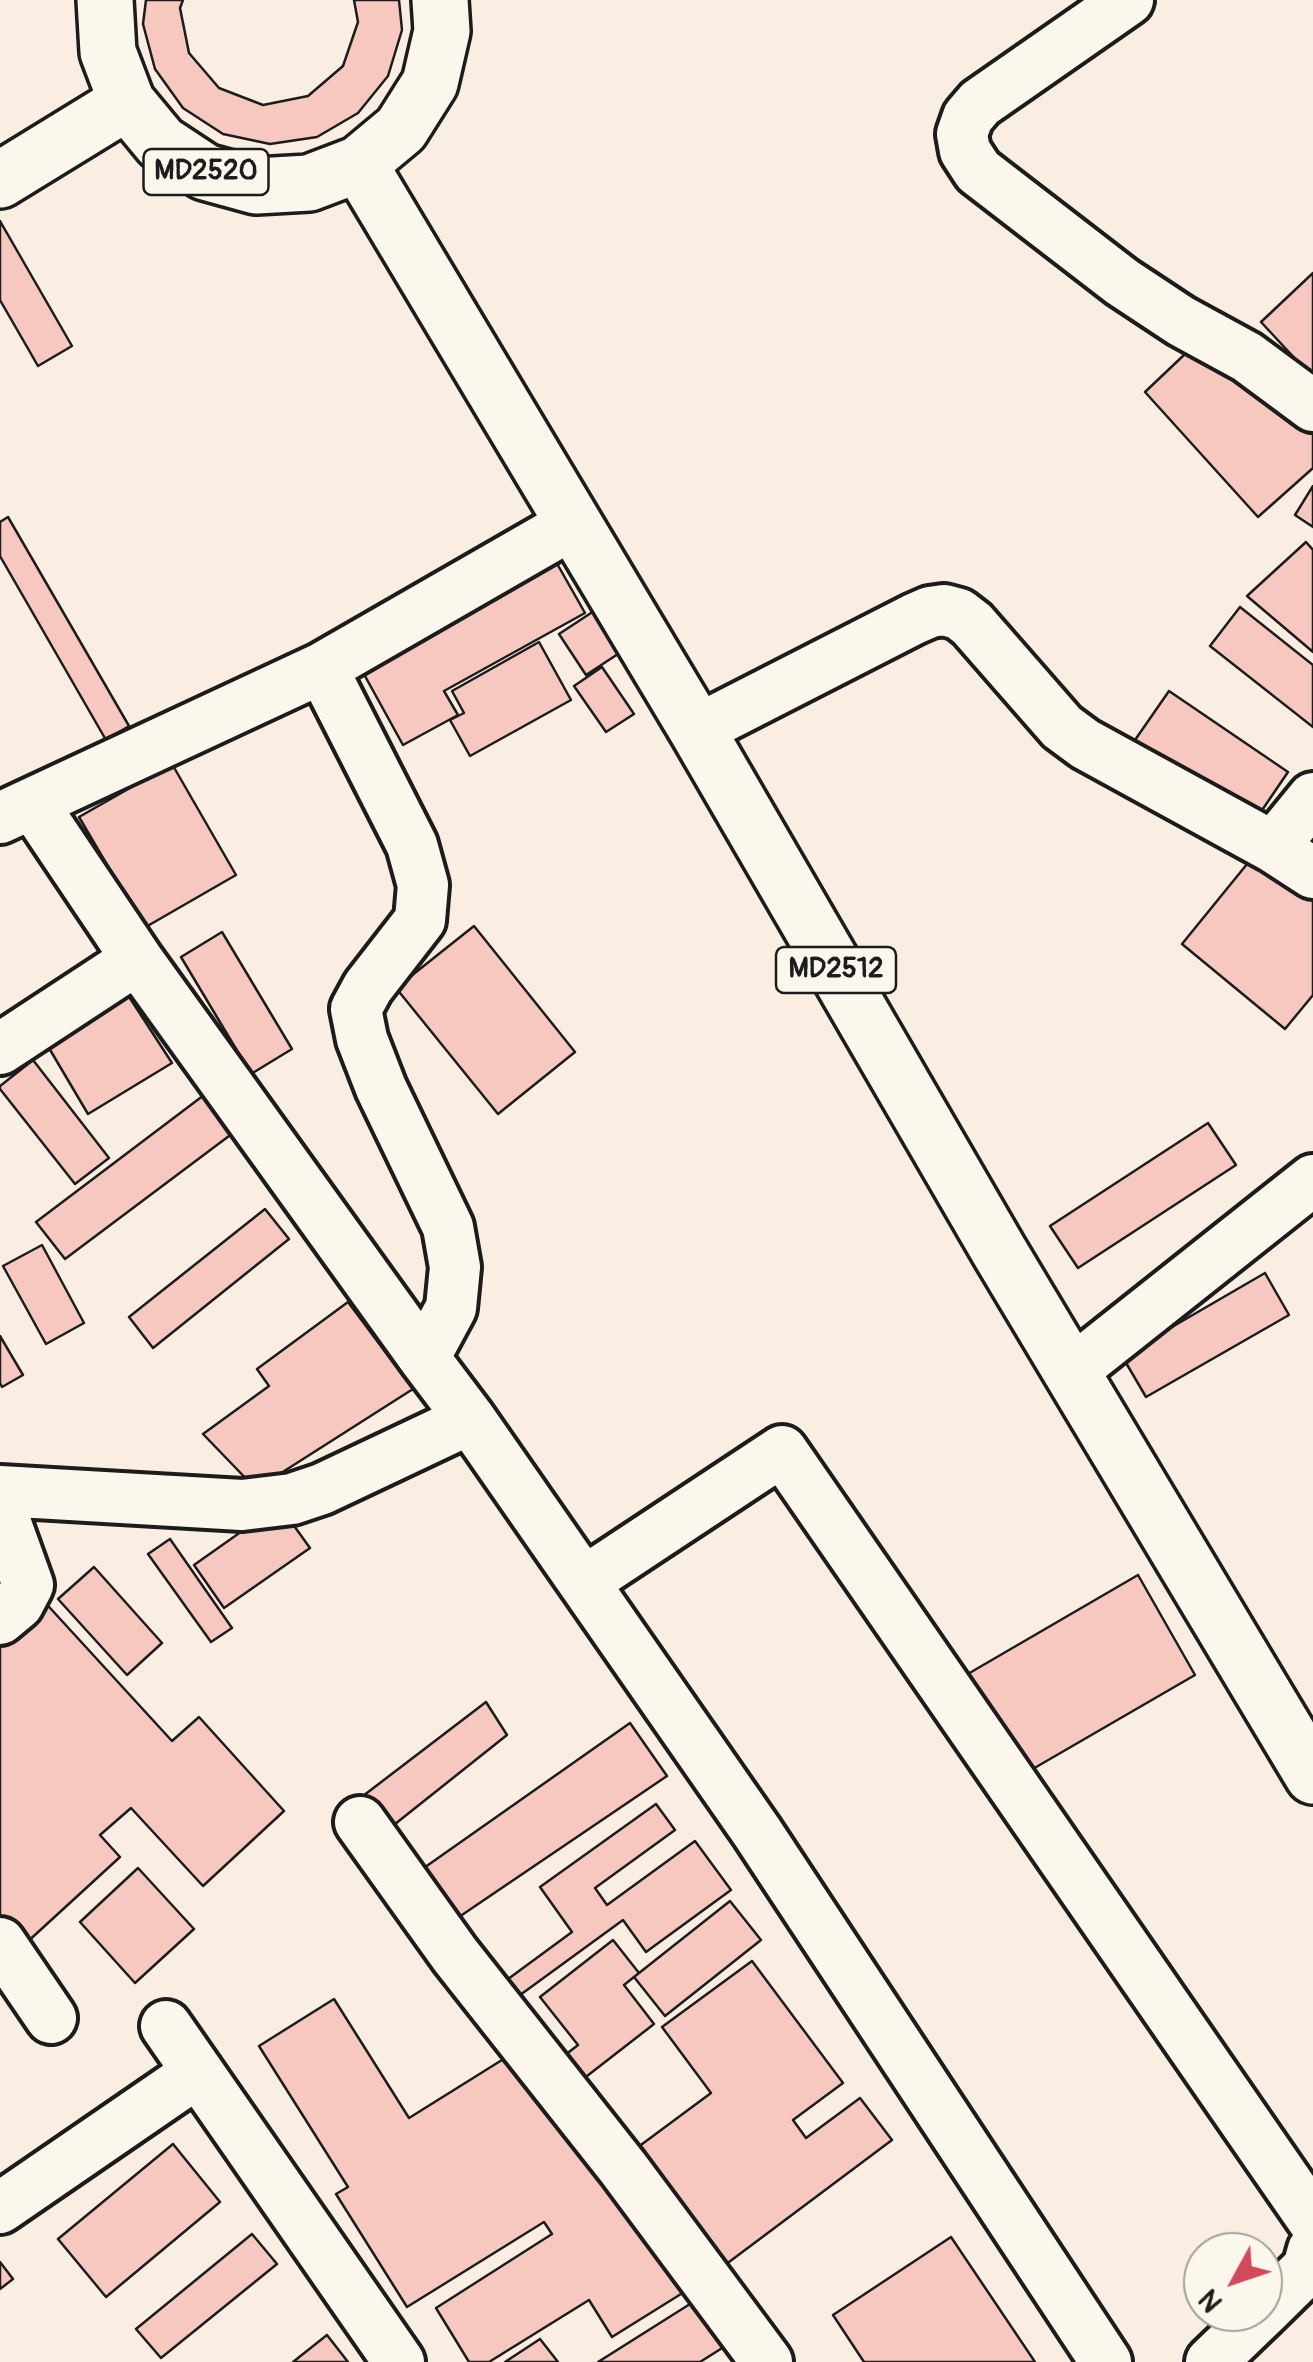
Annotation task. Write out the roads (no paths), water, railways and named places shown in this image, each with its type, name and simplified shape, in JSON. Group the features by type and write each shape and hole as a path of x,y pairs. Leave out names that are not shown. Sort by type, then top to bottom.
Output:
{"main road":[{"name":"MD2520","path":"104,0 108,52 128,102 161,143 205,172 256,186 310,183 359,164 401,130 430,83 442,31 440,0"},
{"path":"0,180 128,102"},
{"name":"MD2512","path":"359,164 697,730 999,1252 1313,1776"}],"street":[{"path":"1128,0 980,103 968,117 962,134 965,150 978,172 1122,282 1247,358 1313,406"},
{"path":"574,522 322,668 16,811 137,959 470,1419 758,1832 1106,2362"},
{"path":"697,730 914,619 944,610 972,624 1062,727 1085,744 1293,860 1313,798"},
{"path":"322,668 412,845 423,885 420,920 356,1008 362,1040 382,1088 448,1227 455,1268 452,1308 424,1358"},
{"path":"0,1049 137,959"},
{"path":"1071,1372 1313,1180"},
{"path":"0,1491 242,1505 292,1499 322,1489 470,1419"},
{"path":"584,1582 782,1450 1313,2220"},
{"path":"0,1507 28,1586 18,1604 0,1618"},
{"path":"360,1822 455,1955 623,2168 768,2362"},
{"path":"0,1943 51,2018"},
{"path":"166,2026 400,2362"},
{"path":"0,2208 198,2072"},
{"path":"1283,2292 1308,2268 1313,2250"},
{"path":"1211,2362 1242,2332"}]}
